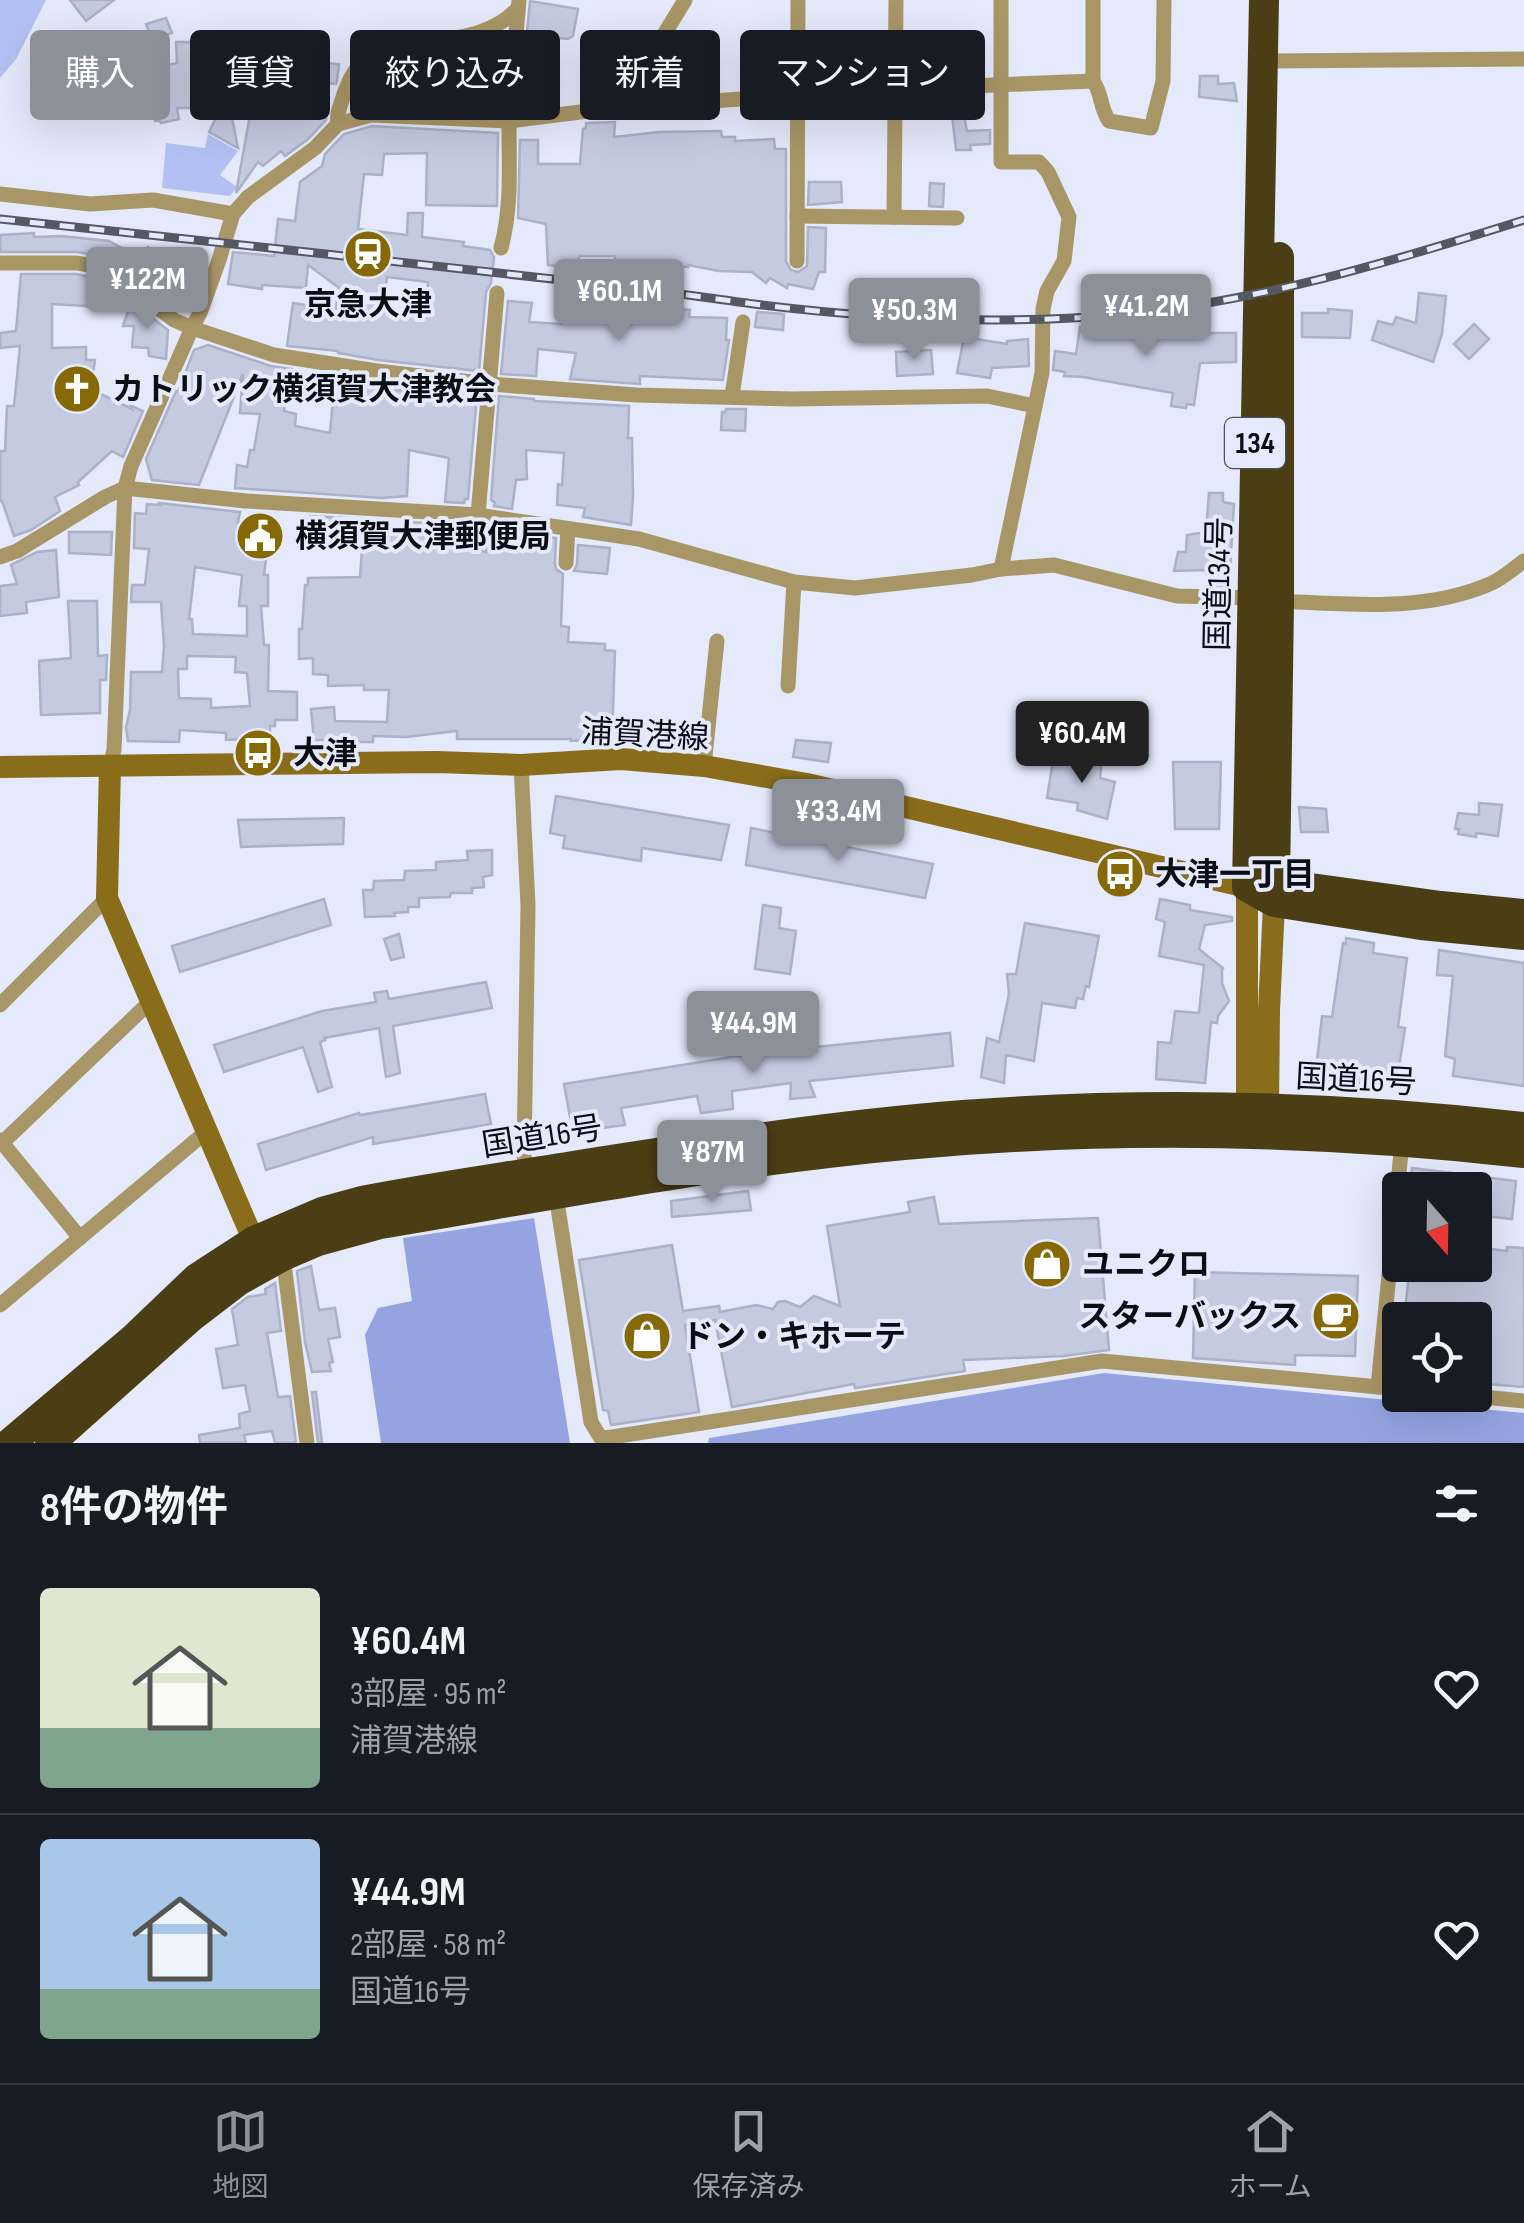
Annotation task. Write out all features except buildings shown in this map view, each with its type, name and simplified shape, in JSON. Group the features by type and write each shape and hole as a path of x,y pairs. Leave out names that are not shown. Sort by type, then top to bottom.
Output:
{"highway":[{"name":"国道134号","path":"1264,0 1273,61 1265,890"},
{"name":"国道134号","path":"1273,61 1284,0"},
{"path":"1265,890 1524,914"},
{"path":"1265,890 1422,925 1524,936"},
{"name":"国道16号","path":"10,1443 132,1340 198,1278 240,1248 322,1212 352,1204 750,1138 890,1121 1041,1111 1440,1119 1524,1127"},
{"name":"国道16号","path":"50,1443 202,1308 238,1281 283,1256 358,1228 780,1159 918,1144 1258,1118 1402,1142 1524,1153"}],"main road":[{"name":"浦賀港線","path":"0,767 438,762 521,765 621,759 704,766 807,784 1265,890"},
{"path":"110,766 107,898 254,1242 283,1256"},
{"path":"1258,1118 1265,890"}],"street":[{"path":"667,30 685,0"},
{"path":"798,0 798,30"},
{"path":"896,0 896,30"},
{"path":"1001,0 1001,162 1039,162 1048,172 1068,217 1064,261 1047,291 1043,309 1042,373 1001,569"},
{"path":"1092,0 1093,81 1100,90 1102,110 1109,121 1151,128 1163,81 1164,0"},
{"path":"501,248 508,222 509,121 519,3"},
{"path":"338,124 349,80 360,66 393,50 490,28 508,19 519,3"},
{"path":"1273,61 1524,59"},
{"path":"985,85 1093,81"},
{"path":"110,766 114,750 125,488 131,466 200,313 232,214 248,197 315,148 338,124 371,115 509,121 580,112"},
{"path":"798,120 798,261"},
{"path":"894,217 896,120"},
{"path":"0,194 90,204 153,200 232,214"},
{"path":"797,216 957,218"},
{"path":"0,263 77,263 104,268 174,320 192,328 274,355 377,371 636,395 792,400 987,396 1036,406"},
{"path":"478,515 497,292"},
{"path":"732,396 742,322"},
{"path":"0,557 125,488 478,515 639,539 794,582 855,588 1054,565 1177,596 1408,604 1492,582 1524,562"},
{"path":"566,563 568,529"},
{"path":"788,686 794,582"},
{"path":"704,766 718,641"},
{"path":"521,765 528,905 525,1174 556,1195 591,1422 600,1436 1102,1361 1382,1387"},
{"path":"0,1005 107,898"},
{"path":"80,1238 1,1142 151,1001"},
{"path":"4,1295 80,1238 207,1131"},
{"path":"1378,1387 1402,1142"},
{"path":"283,1256 308,1443"},
{"path":"1492,1398 1524,1401"}],"shaded area":[{"path":"0,0 46,0 16,59 0,78"},
{"path":"208,134 238,151 220,175 237,187 230,196 162,188 166,143 205,148"},
{"path":"534,1218 570,1443 381,1443 365,1335 378,1308 412,1301 403,1238"},
{"path":"1104,1373 1382,1399 1382,1412 1524,1413 1524,1443 708,1443 709,1438"}],"railway":[{"path":"0,219 799,309 981,320 1118,315 1222,301 1374,265 1524,220"}],"place":[{"name":"京急大津","path":"368,254"},
{"name":"カトリック横須賀大津教会","path":"77,389"},
{"name":"横須賀大津郵便局","path":"260,536"},
{"name":"大津","path":"258,753"},
{"name":"大津一丁目","path":"1120,874"},
{"name":"ユニクロ","path":"1047,1264"},
{"name":"スターバックス","path":"1336,1316"},
{"name":"ドン・キホーテ","path":"647,1336"}]}
